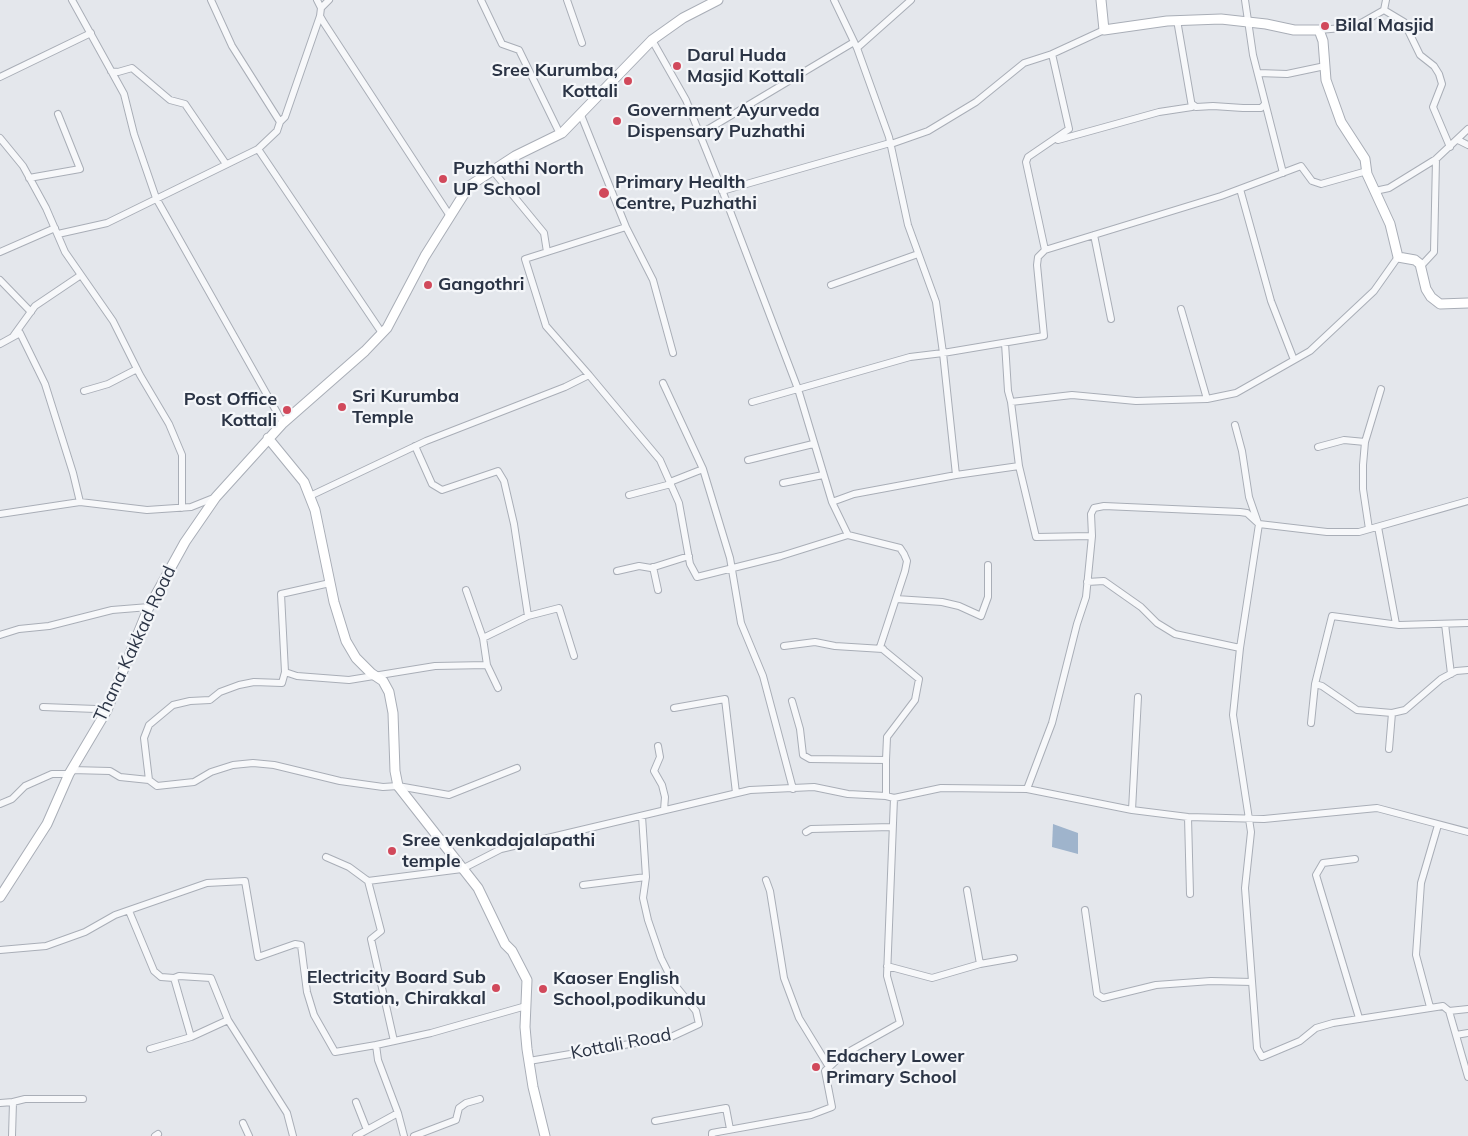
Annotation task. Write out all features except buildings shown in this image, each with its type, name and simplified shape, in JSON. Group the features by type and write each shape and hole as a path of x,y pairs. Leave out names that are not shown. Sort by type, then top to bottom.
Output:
{"main road":[{"name":"Thana Kakkad Road","path":"0,897 47,824 70,772 105,713 149,607 185,542 216,496 282,423 365,351 382,332 469,186 515,156 560,134 652,40 684,18 718,0"},
{"path":"1101,0 1104,30 1177,20 1221,19 1294,30 1319,30 1323,41 1326,80 1342,122 1365,159 1367,172 1390,224 1398,257 1415,260 1421,266 1426,289 1431,297 1440,304 1468,303"},
{"path":"268,438 296,468 310,496 315,510 330,583 346,641 356,658 374,676 383,681 389,692 393,713 395,771 398,786 478,888 505,944 512,951 527,980 525,1027 529,1061 545,1136"}],"street":[{"path":"72,0 124,94 134,134 156,198 282,423"},
{"path":"211,0 232,46 280,122"},
{"path":"0,252 56,231 107,223 258,149 278,131 280,122 285,117 320,16 321,8 317,0"},
{"path":"321,8 329,0"},
{"path":"481,0 502,44 519,50 560,134"},
{"path":"568,0 582,43"},
{"path":"834,0 856,45 891,144 908,225 936,302 944,353 956,475"},
{"path":"700,134 856,45 911,0"},
{"path":"1245,0 1250,22 1253,55 1283,173"},
{"path":"1319,30 1354,27 1384,10 1386,0"},
{"path":"1384,10 1404,22 1420,55 1434,66 1439,74 1442,84 1433,107 1450,147"},
{"path":"320,16 450,216"},
{"path":"1177,20 1192,104 1196,107 1254,108 1266,104"},
{"path":"722,192 891,144 928,131 976,102 1024,63 1052,54 1104,30"},
{"path":"0,77 91,33"},
{"path":"652,40 686,100 700,134 798,389 832,502 848,535"},
{"path":"1045,250 1026,162 1028,157 1065,132 1069,124 1052,54"},
{"path":"1258,73 1287,74 1325,66"},
{"path":"111,71 118,72 132,68 170,100 185,104 226,164"},
{"path":"1052,141 1159,112 1192,107 1192,104"},
{"path":"29,178 80,169 58,114"},
{"path":"580,115 626,227 653,280 673,353"},
{"path":"1376,192 1389,188 1436,159 1468,129"},
{"path":"0,138 23,166 65,252 113,321 137,369 169,424 182,455 182,508"},
{"path":"1458,140 1468,146"},
{"path":"258,149 382,332"},
{"path":"1421,266 1434,252 1436,159"},
{"path":"752,402 910,358 1044,336 1037,265 1038,257 1045,250 1240,189 1301,166 1312,181 1321,184 1367,172"},
{"path":"493,171 544,234 547,252"},
{"path":"1240,189 1273,307 1294,360"},
{"path":"626,227 525,259 546,326 660,460 680,503 689,556 697,577 848,535 900,548 907,561 880,647 919,679 915,700 888,737 886,796"},
{"path":"1094,235 1111,319"},
{"path":"831,285 918,254"},
{"path":"1012,402 1072,395 1136,401 1207,399 1236,393 1310,351 1374,291 1398,257"},
{"path":"8,340 19,331 35,306 82,275"},
{"path":"0,280 31,312"},
{"path":"1181,309 1207,399"},
{"path":"0,344 20,333 45,384 73,473 80,502"},
{"path":"1006,343 1008,391 1012,402 1020,466 1036,537 1092,536"},
{"path":"84,391 108,384 137,369"},
{"path":"310,496 415,446 565,387 589,375"},
{"path":"663,383 703,469 731,568 742,623 763,676 793,789"},
{"path":"1369,529 1363,489 1365,442 1381,388"},
{"path":"1235,425 1242,451 1250,497 1259,524 1240,648 1233,715 1251,832 1245,888 1257,1048 1262,1057 1300,1042 1316,1028 1359,1018 1413,1012 1442,1006 1449,1011 1468,1078"},
{"path":"1318,447 1344,440 1365,442"},
{"path":"748,460 813,444"},
{"path":"415,446 432,484 442,490 498,471 504,481 514,524 528,616"},
{"path":"832,502 854,494 956,475 1020,466"},
{"path":"629,495 671,483 703,469"},
{"path":"783,483 823,475"},
{"path":"0,514 80,502 147,510 182,508 191,507 216,496"},
{"path":"1026,789 1052,723 1076,625 1086,597 1092,536 1091,514 1094,508 1104,506 1240,512 1247,513 1259,524 1327,532 1359,532 1468,501"},
{"path":"1378,527 1396,624"},
{"path":"616,572 639,566 653,567 689,556"},
{"path":"896,599 942,602 959,606 981,616 988,597 988,565"},
{"path":"653,567 658,590"},
{"path":"1087,582 1104,581 1140,607 1157,623 1175,634 1240,648"},
{"path":"149,780 144,738 149,725 173,705 190,701 210,700 220,692 239,685 254,682 282,683 285,672 281,594 330,583"},
{"path":"466,590 483,638 487,665 498,688"},
{"path":"0,635 19,629 49,626 112,610 149,607"},
{"path":"483,638 528,616 559,608 574,656"},
{"path":"1311,723 1315,684 1332,616 1396,624 1468,623"},
{"path":"1445,624 1451,674"},
{"path":"784,646 815,642 835,646 883,649"},
{"path":"285,672 298,676 349,680 435,666 487,665"},
{"path":"1315,684 1322,686 1357,710 1392,713 1405,710 1425,691 1456,671 1468,670"},
{"path":"1132,810 1138,697"},
{"path":"674,708 724,699 736,793"},
{"path":"792,701 800,730 803,756 810,759 886,760"},
{"path":"43,706 96,709 105,713"},
{"path":"1389,749 1392,713"},
{"path":"658,746 660,757 654,772 662,785 665,797 664,810"},
{"path":"0,804 12,799 25,786 52,774 70,772 110,771 120,777 149,780 157,786 194,782 211,772 234,764 253,763 274,765 340,781 383,787 398,786 449,795 517,768"},
{"path":"368,881 462,869 501,849 750,790 814,787 848,794 894,798 941,788 1026,789 1132,810 1188,817 1249,818 1377,808 1468,832"},
{"path":"712,1136 712,1133 810,1115 832,1107 825,1071 828,1067 851,1050 900,1023 886,976 894,798"},
{"name":"Kottali Road","path":"529,1061 671,1036 699,1024 696,1011 674,984 661,958 643,898 646,877 642,816"},
{"path":"1188,817 1190,894"},
{"path":"1430,1007 1416,955 1421,883 1438,825"},
{"path":"806,832 811,829 892,827"},
{"path":"326,857 349,867 368,881 381,931 370,939 394,1042"},
{"path":"1355,859 1327,861 1323,863 1316,874 1359,1018"},
{"path":"583,884 646,877"},
{"path":"0,950 46,946 85,932 115,916 207,883 245,880 258,957 295,944 301,945 307,992 314,1015 335,1052 394,1042 526,1006"},
{"path":"766,880 770,891 784,978 799,1018 828,1067"},
{"path":"967,890 980,964"},
{"path":"1085,910 1097,994 1103,998 1156,985 1211,981 1252,982"},
{"path":"129,911 154,971 160,977 211,978 228,1020 287,1113 294,1136"},
{"path":"887,966 932,978 980,964 1014,958"},
{"path":"174,978 192,1037"},
{"path":"1449,1011 1468,1009"},
{"path":"150,1049 192,1037 228,1020"},
{"path":"1456,1035 1468,1033"},
{"path":"376,1046 378,1060 398,1113 404,1136"},
{"path":"414,1136 456,1120 459,1108 466,1103 480,1098"},
{"path":"0,1103 25,1099 83,1100"},
{"path":"12,1136 13,1102"},
{"path":"356,1102 367,1130"},
{"path":"655,1121 726,1108 730,1129"},
{"path":"356,1136 398,1113"},
{"path":"243,1123 249,1136"}],"water":[{"path":"1053,824 1078,833 1078,854 1052,847"}],"place":[{"name":"Bilal Masjid","path":"1325,26"},
{"name":"Darul Huda Masjid Kottali","path":"677,66"},
{"name":"Sree Kurumba, Kottali","path":"628,81"},
{"name":"Government Ayurveda Dispensary Puzhathi","path":"617,121"},
{"name":"Puzhathi North UP School","path":"443,179"},
{"name":"Primary Health Centre, Puzhathi","path":"604,193"},
{"name":"Gangothri","path":"428,285"},
{"name":"Sri Kurumba Temple","path":"342,407"},
{"name":"Post Office Kottali","path":"287,410"},
{"name":"Sree venkadajalapathi temple","path":"392,851"},
{"name":"Electricity Board Sub Station, Chirakkal","path":"496,988"},
{"name":"Kaoser English School,podikundu","path":"543,989"},
{"name":"Edachery Lower Primary School","path":"816,1067"}]}
